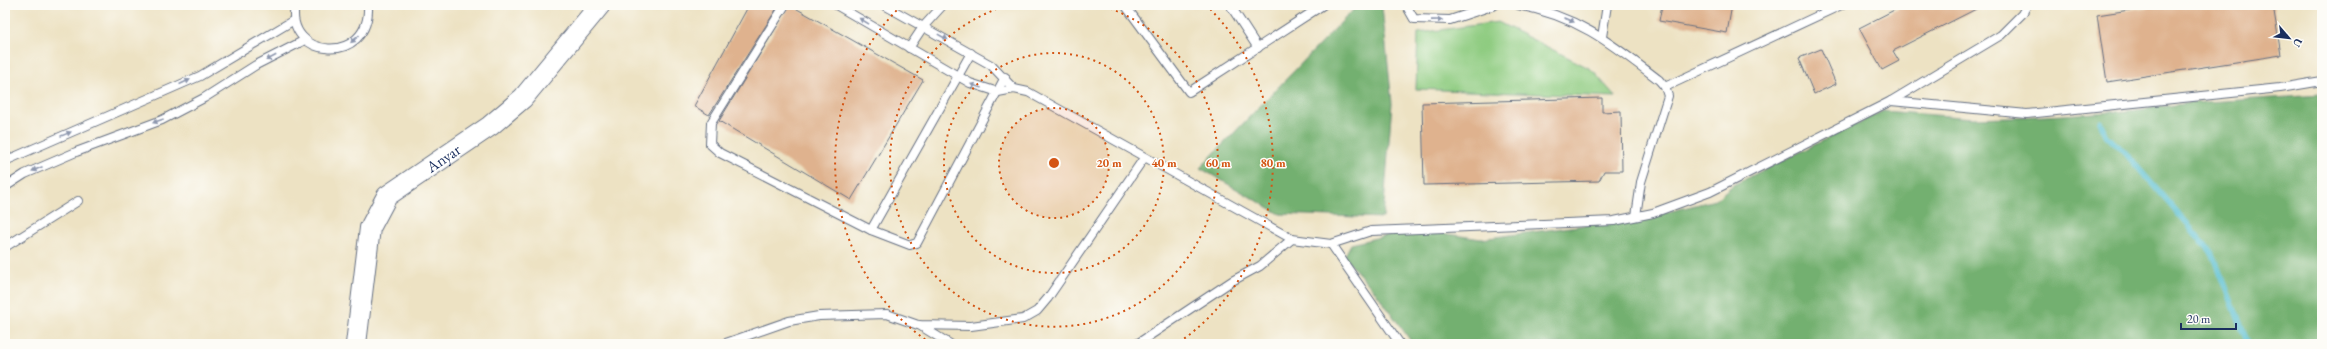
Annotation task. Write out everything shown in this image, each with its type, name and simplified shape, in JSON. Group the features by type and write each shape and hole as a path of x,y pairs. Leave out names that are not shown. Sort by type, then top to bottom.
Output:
{"street":[{"name":"Anyar","path":"356,344 370,228 387,196 490,126 523,98 600,5"}],"lane":[{"path":"295,5 294,20 298,30 305,40 317,47 330,50 344,47 356,40 364,30 368,16 368,5"},
{"path":"785,5 711,123 710,144 720,153 871,230 910,245 917,243 1005,77"},
{"path":"836,5 957,77 982,88 998,92 1014,89 1028,92 1144,158 1292,239 1330,244 1371,232 1614,221 1653,213 1710,192 1891,101 2001,35 2022,14 2027,5"},
{"path":"884,5 971,53 1005,77 1014,89"},
{"path":"909,48 923,27 943,5"},
{"path":"1125,5 1189,92 1323,5"},
{"path":"1230,5 1258,48"},
{"path":"1406,5 1414,20 1435,21 1450,20 1495,5"},
{"path":"1518,5 1560,16 1583,25 1602,37 1659,80 1665,87 1668,96 1641,182 1636,216"},
{"path":"1602,37 1607,5"},
{"path":"1665,87 1841,5"},
{"path":"5,161 200,76 294,20"},
{"path":"5,188 25,174 69,155 162,120 256,65 305,40"},
{"path":"871,230 971,53"},
{"path":"1891,101 2027,114 2280,88 2322,80"},
{"path":"918,325 971,326 1023,319 1037,311 1048,298 1144,158"},
{"path":"5,247 78,201"},
{"path":"1137,344 1232,281 1260,266 1292,239"},
{"path":"1330,244 1400,344"},
{"path":"723,344 789,321 819,316 888,314 918,325 950,344"}],"green space":[{"path":"1358,5 1382,7 1392,103 1383,218 1280,214 1200,168"},
{"path":"1498,22 1591,69 1616,97 1416,89 1418,33"},
{"path":"2322,95 2322,344 1413,344 1377,294 1344,257 1351,244 1413,229 1481,239 1652,216 1715,200 1733,185 1883,111 1973,118 2046,116 2128,111 2191,103"}],"building":[{"path":"749,5 779,5 709,115 694,106"},
{"path":"790,5 923,80 851,200 719,121"},
{"path":"1662,5 1732,5 1727,33 1659,21"},
{"path":"1904,5 1984,5 1893,51 1899,61 1882,70 1859,28"},
{"path":"2162,5 2273,5 2281,55 2107,82 2097,15"},
{"path":"1821,49 1836,84 1814,94 1799,58"},
{"path":"1602,98 1602,112 1621,111 1622,171 1604,171 1599,181 1424,185 1422,103"}],"waterway":[{"path":"2100,122 2107,136 2126,154 2213,254 2248,344"}]}
